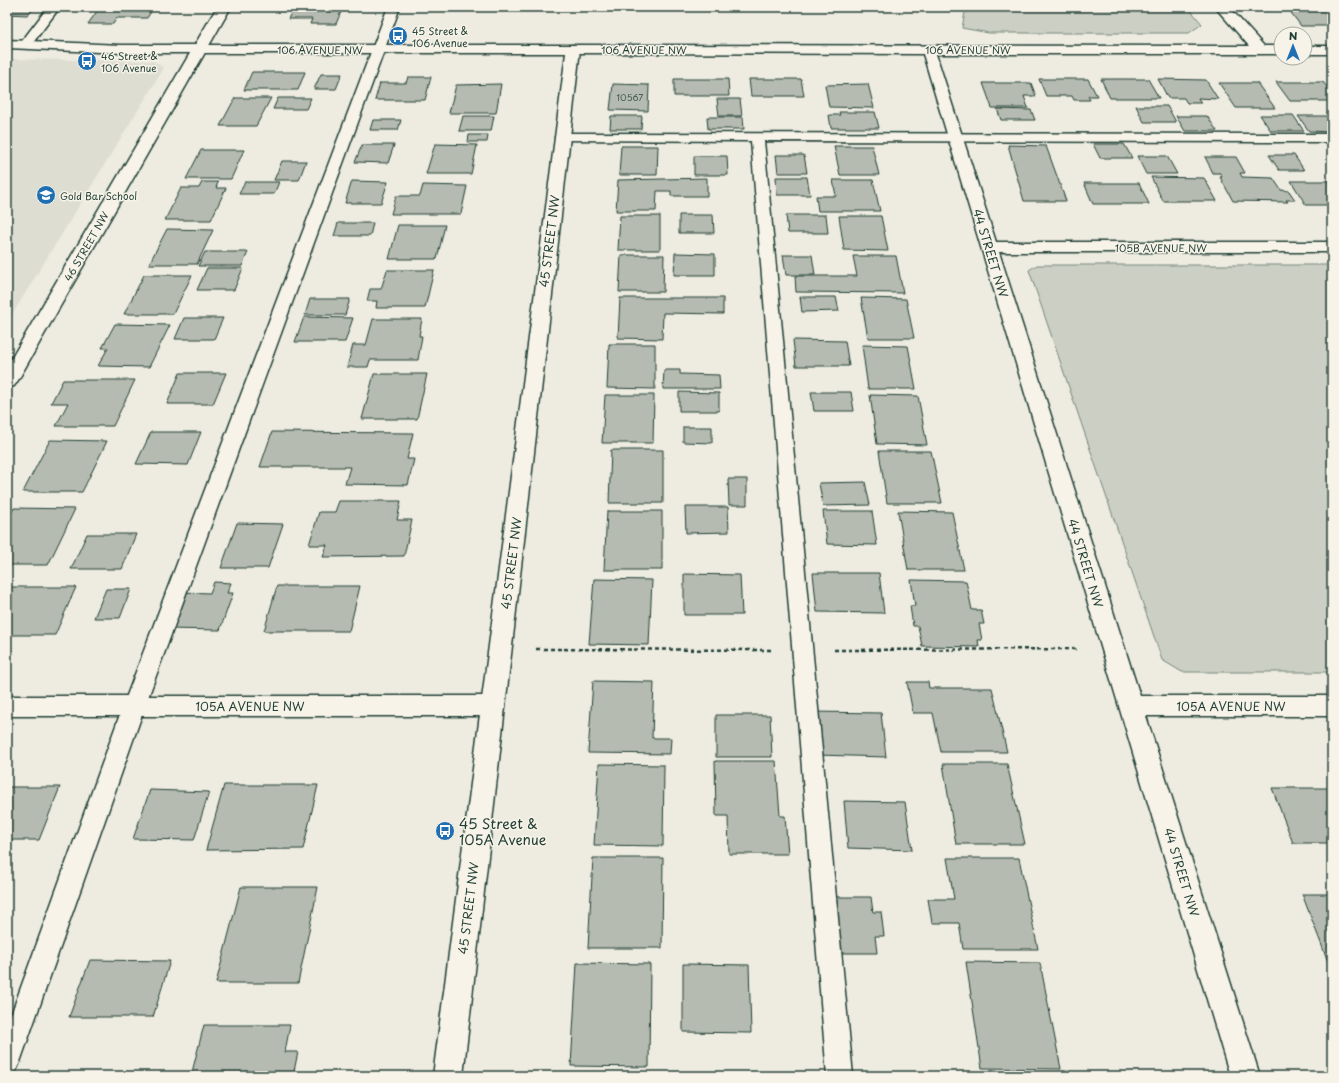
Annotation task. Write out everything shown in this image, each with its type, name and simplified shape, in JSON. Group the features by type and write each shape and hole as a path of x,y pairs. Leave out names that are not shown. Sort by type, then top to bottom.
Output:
{"street":[{"name":"46 STREET NW","path":"7,382 224,7"},
{"path":"1222,7 1260,50"},
{"name":"106 AVENUE NW","path":"7,44 120,49 1273,50"},
{"name":"45 STREET NW","path":"448,1076 573,49"},
{"name":"44 STREET NW","path":"928,49 1245,1076"},
{"path":"1313,50 1332,50"},
{"name":"105B AVENUE NW","path":"989,247 1332,247"},
{"name":"105A AVENUE NW","path":"7,706 493,706"},
{"name":"105A AVENUE NW","path":"1131,706 1332,706"}],"lane":[{"path":"25,45 54,7"},
{"path":"7,1062 134,706 394,7"},
{"path":"562,137 1332,138"},
{"path":"756,138 840,1076"}],"shaded area":[{"path":"966,7 1188,7 1202,24 1189,33 989,33 962,28"},
{"name":"Gold Bar School","path":"7,59 153,61 164,68 7,323"},
{"path":"1037,265 1332,265 1332,672 1182,672 1162,660 1029,270"}],"building":[{"path":"7,7 36,7 27,15 7,14 9,9"},
{"path":"100,7 154,7 147,18 117,18 113,24 88,24"},
{"path":"294,7 343,7 336,24 310,24 312,19 288,19"},
{"path":"1289,10 1332,10 1332,26 1301,26"},
{"path":"252,72 305,72 298,90 244,90"},
{"path":"321,74 342,74 336,89 314,89"},
{"path":"408,77 431,77 425,100 375,100 380,83 406,83"},
{"path":"674,79 728,79 729,96 674,96"},
{"path":"749,79 801,79 804,96 751,96"},
{"path":"1039,79 1088,79 1097,96 1088,96 1090,100 1074,100 1072,96 1046,96"},
{"path":"1101,79 1148,79 1159,98 1110,98"},
{"path":"1158,79 1206,80 1218,99 1198,98 1201,103 1187,103 1184,98 1168,98"},
{"path":"1276,82 1323,82 1332,93 1332,101 1290,101"},
{"path":"983,83 1031,83 1036,96 1024,96 1028,108 992,108"},
{"path":"1219,83 1257,83 1275,108 1236,108"},
{"path":"501,84 496,113 449,113 456,85"},
{"path":"613,84 649,85 648,111 610,110"},
{"path":"868,84 874,108 829,107 825,85"},
{"path":"235,98 271,98 256,126 220,126"},
{"path":"278,98 311,98 306,109 273,109"},
{"path":"717,99 740,99 742,116 719,116"},
{"path":"1136,106 1167,106 1176,122 1144,122"},
{"path":"997,109 1031,110 1035,120 1001,120"},
{"path":"839,112 875,112 879,128 831,128 829,115 840,115"},
{"path":"1260,115 1293,115 1304,131 1271,131"},
{"path":"463,116 494,116 491,131 459,131"},
{"path":"611,116 642,116 641,129 610,129"},
{"path":"1176,116 1207,116 1217,131 1185,131"},
{"path":"1298,116 1330,116 1332,132 1309,131"},
{"path":"707,117 743,117 744,129 708,129"},
{"path":"373,120 401,120 398,130 370,130"},
{"path":"469,135 488,135 487,142 468,142"},
{"path":"435,144 477,145 471,174 426,174"},
{"path":"1093,144 1124,144 1132,158 1100,158"},
{"path":"362,145 394,145 388,163 355,162"},
{"path":"1008,145 1046,146 1066,201 1024,201"},
{"path":"621,146 658,146 657,175 619,175"},
{"path":"834,146 872,146 879,175 840,175"},
{"path":"201,150 244,150 231,179 186,179"},
{"path":"776,155 804,155 807,173 778,173"},
{"path":"1269,155 1294,155 1304,170 1279,170"},
{"path":"694,156 727,156 728,175 694,175"},
{"path":"1137,156 1167,156 1177,174 1146,174"},
{"path":"1205,157 1236,157 1245,173 1240,173 1242,177 1273,178 1281,190 1289,191 1295,200 1286,200 1288,202 1233,201 1220,177 1222,177 1220,173 1213,173"},
{"path":"282,161 306,161 299,180 274,180"},
{"path":"776,177 807,177 810,195 777,195"},
{"path":"1151,177 1204,178 1217,201 1163,201"},
{"path":"707,178 707,196 671,196 671,191 657,191 656,211 616,211 618,180"},
{"path":"833,180 873,180 880,211 818,211 816,196 836,196"},
{"path":"352,181 388,182 381,203 345,203"},
{"path":"1291,181 1332,181 1332,205 1306,205"},
{"path":"202,182 218,182 216,188 226,188 211,220 165,220 181,188 199,188"},
{"path":"245,182 279,182 274,194 239,194"},
{"path":"1084,183 1139,183 1149,204 1093,204"},
{"path":"423,185 467,186 461,214 391,214 396,196 420,196"},
{"path":"679,215 713,215 714,233 679,233"},
{"path":"786,215 826,215 828,233 788,233"},
{"path":"620,216 660,216 660,250 618,250"},
{"path":"839,216 881,216 888,251 844,250"},
{"path":"338,223 373,223 370,236 334,236"},
{"path":"398,225 445,225 437,259 389,259"},
{"path":"167,229 213,230 197,264 149,264"},
{"path":"205,252 248,252 242,266 198,266"},
{"path":"675,253 715,254 715,275 674,275"},
{"path":"621,255 664,255 663,292 619,292"},
{"path":"783,255 812,255 815,275 786,275"},
{"path":"853,256 896,256 903,293 796,292 795,276 857,276"},
{"path":"207,268 243,268 234,290 197,290"},
{"path":"387,270 434,270 425,308 376,308 377,301 367,301 370,289 381,289"},
{"path":"144,275 192,275 173,314 124,314"},
{"path":"800,297 836,297 839,311 802,312"},
{"path":"620,298 723,298 723,314 663,313 662,339 618,338"},
{"path":"861,298 906,299 914,338 868,338"},
{"path":"310,299 350,299 345,315 305,315"},
{"path":"304,317 353,318 345,342 295,342"},
{"path":"184,318 223,318 214,339 175,339"},
{"path":"373,319 422,319 419,336 422,336 418,360 370,360 368,367 347,367 353,345 366,345"},
{"path":"115,324 170,325 149,367 98,366 108,348 102,348"},
{"path":"793,340 845,341 849,366 796,366"},
{"path":"609,344 655,344 655,389 607,388"},
{"path":"862,345 908,346 916,389 868,389"},
{"path":"664,370 680,370 680,374 719,375 720,389 663,389"},
{"path":"180,373 226,373 213,404 167,404"},
{"path":"374,374 427,374 417,419 362,419"},
{"path":"63,380 135,380 113,426 56,426 68,403 51,403"},
{"path":"679,392 719,393 719,411 679,411"},
{"path":"811,392 851,392 854,411 814,411"},
{"path":"605,395 654,395 653,443 602,443"},
{"path":"870,395 918,396 927,445 877,444"},
{"path":"683,427 712,427 712,443 683,442"},
{"path":"151,432 201,432 188,465 136,464"},
{"path":"272,432 413,433 407,459 414,459 408,485 345,484 350,467 260,467"},
{"path":"50,440 107,441 82,492 23,492"},
{"path":"611,450 663,450 663,503 609,503"},
{"path":"879,451 931,451 942,503 887,503"},
{"path":"728,479 747,479 747,505 729,505"},
{"path":"865,482 870,505 823,506 819,483"},
{"path":"339,501 401,501 397,520 412,520 404,556 323,557 327,545 309,545 319,512 335,512"},
{"path":"685,507 728,507 729,532 686,533"},
{"path":"14,508 75,509 48,565 7,565 7,522"},
{"path":"607,511 662,511 662,570 604,570"},
{"path":"823,511 872,511 877,545 827,544"},
{"path":"898,511 952,512 964,570 908,570"},
{"path":"237,523 283,524 268,568 221,568"},
{"path":"87,534 136,534 122,569 71,569"},
{"path":"813,573 879,573 884,613 817,612"},
{"path":"684,574 740,575 742,615 684,615"},
{"path":"594,579 652,580 649,645 589,644"},
{"path":"911,580 966,581 972,610 981,610 984,624 979,624 982,640 978,640 979,647 922,646 918,626 913,626 910,606 915,606"},
{"path":"214,582 231,583 227,593 233,593 220,630 166,629 180,592 210,593"},
{"path":"277,586 360,586 349,631 264,631"},
{"path":"7,587 76,587 55,635 7,635"},
{"path":"106,589 131,589 120,618 94,618"},
{"path":"593,681 654,682 652,738 671,738 670,754 588,753"},
{"path":"907,682 928,682 929,688 992,688 1007,752 941,752 933,713 913,713"},
{"path":"814,712 881,713 886,757 817,755"},
{"path":"716,715 770,715 772,757 716,757"},
{"path":"715,761 776,761 780,816 785,816 788,854 729,854 728,816 716,816"},
{"path":"599,764 664,765 663,846 594,845"},
{"path":"943,764 1007,764 1025,844 956,844"},
{"path":"224,785 318,785 303,849 206,850"},
{"path":"7,787 60,787 39,840 7,840"},
{"path":"1272,788 1332,788 1332,843 1293,843"},
{"path":"150,790 209,792 194,840 133,839"},
{"path":"844,801 905,802 912,850 848,848"},
{"path":"593,858 663,858 662,948 588,948"},
{"path":"947,858 1019,858 1038,949 963,949 959,923 932,923 928,899 954,899"},
{"path":"241,887 318,887 298,983 216,983"},
{"path":"1302,894 1332,894 1332,972"},
{"path":"832,897 871,897 873,912 881,912 884,936 875,936 877,953 837,953"},
{"path":"90,960 170,961 153,1017 69,1017"},
{"path":"966,962 1040,963 1061,1069 982,1068"},
{"path":"577,963 650,964 649,1067 571,1066"},
{"path":"683,964 749,965 751,1033 683,1032"},
{"path":"204,1025 290,1025 285,1052 298,1052 293,1076 191,1076"}],"place":[{"name":"45 Street & 106 Avenue","path":"398,36"},
{"name":"46 Street & 106 Avenue","path":"87,61"},
{"name":"Gold Bar School","path":"46,195"},
{"name":"45 Street & 105A Avenue","path":"445,831"}]}
